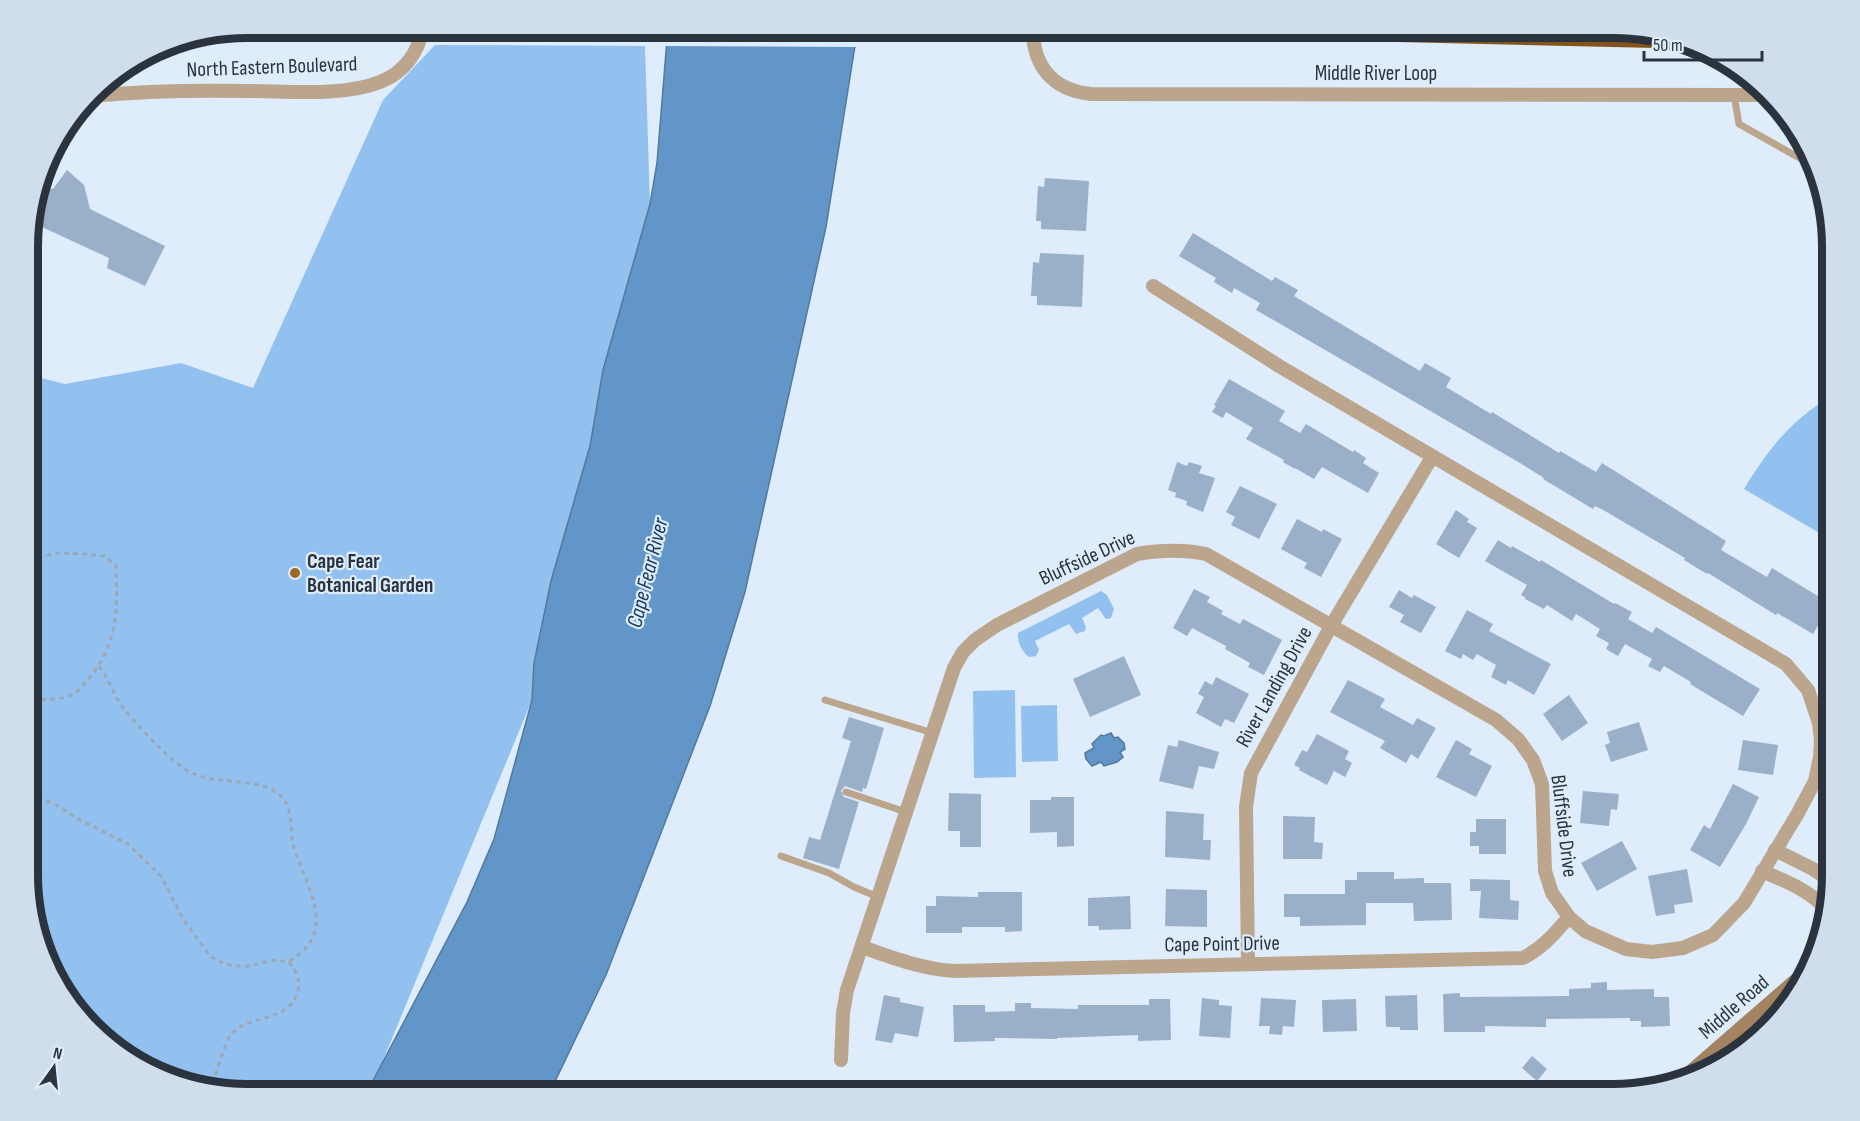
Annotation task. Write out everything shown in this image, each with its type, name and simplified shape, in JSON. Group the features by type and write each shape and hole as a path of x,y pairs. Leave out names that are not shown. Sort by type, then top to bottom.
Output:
{"main road":[{"name":"Middle Road","path":"1704,1063 1786,992"}],"street":[{"name":"North Eastern Boulevard","path":"103,95 164,91 318,91 360,87 382,82 399,72 407,64 419,45 421,38"},
{"name":"Middle River Loop","path":"1034,38 1035,52 1048,75 1063,87 1091,94 1757,95"},
{"name":"Bluffside Drive","path":"841,1060 843,1013 847,990 954,668 963,652 975,640 997,625 1137,554 1160,550 1186,550 1206,554 1496,720 1518,738 1533,760 1542,784 1545,871 1552,893 1569,917 1585,931 1626,949 1652,952 1683,948 1713,935 1744,903 1815,781 1821,740 1815,707 1808,690 1786,664 1279,366 1153,286"},
{"name":"River Landing Drive","path":"1248,964 1246,807 1251,773 1331,626 1432,457"},
{"path":"1775,850 1822,875"},
{"path":"1762,871 1799,888 1820,902"},
{"name":"Cape Point Drive","path":"862,947 933,970 1523,958 1536,952 1569,917"}],"lane":[{"path":"1734,95 1739,124 1803,160"},
{"path":"825,700 933,733"},
{"path":"846,792 907,813"},
{"path":"781,856 829,873 854,887 879,897"}],"path":[{"path":"38,557 58,553 104,556 116,565 117,603 114,630 108,648 99,666 85,685 70,695 56,699 38,700"},
{"path":"99,666 125,709 141,728 192,774 209,779 273,789 284,798 290,814 291,834 297,858 316,912 313,936 304,950 289,962"},
{"path":"38,799 52,803 128,844 161,876 183,919 211,957 225,964 244,967 274,960 289,962 297,972 300,988 293,1003 278,1014 242,1026 230,1036 214,1081"}],"shaded area":[{"name":"Cape Fear Botanical Garden","path":"435,45 645,46 650,204 532,700 374,1082 373,1084 247,1084 219,1082 167,1068 130,1048 109,1032 89,1012 59,967 42,915 38,874 38,377 65,384 181,363 253,388 383,100"},
{"path":"1822,402 1822,535 1744,489 1782,436"},
{"path":"1101,591 1107,595 1114,609 1111,618 1106,619 1098,608 1082,618 1086,627 1085,631 1076,634 1069,624 1035,641 1039,650 1036,656 1029,657 1024,652 1019,643 1018,633"},
{"path":"1015,690 1016,777 974,778 973,691"},
{"path":"1057,705 1058,761 1022,762 1021,706"}],"water":[{"name":"Cape Fear River","path":"667,38 856,38 826,227 745,592 710,706 606,975 554,1084 371,1084 467,902 494,839 532,700 534,663 551,581 590,446 603,370 650,204 657,163"},
{"path":"1111,733 1114,738 1118,737 1124,743 1125,749 1120,752 1123,757 1117,762 1104,766 1101,762 1092,766 1086,759 1085,753 1094,748 1092,744 1101,735"}],"pier":[{"path":"664,38 859,38 858,47 664,46"}],"building":[{"path":"67,170 84,185 90,209 165,246 145,286 107,268 109,258 39,226 47,188 53,189"},
{"path":"1045,178 1089,181 1086,231 1041,229 1041,221 1036,221 1038,186 1044,187"},
{"path":"1193,233 1272,281 1275,277 1298,290 1294,296 1420,371 1425,363 1451,378 1446,387 1559,453 1560,451 1596,472 1602,463 1726,541 1721,550 1767,577 1772,568 1822,599 1822,619 1813,634 1777,613 1776,615 1605,511 1595,506 1593,509 1520,463 1256,310 1260,303 1234,288 1232,293 1214,282 1216,278 1179,256"},
{"path":"1040,253 1084,255 1082,307 1037,305 1037,296 1031,296 1033,262 1039,263"},
{"path":"1229,379 1285,411 1279,421 1300,433 1306,424 1366,458 1363,463 1379,473 1368,493 1322,467 1314,479 1246,439 1253,428 1226,412 1223,418 1212,412"},
{"path":"1177,462 1187,466 1189,462 1202,466 1199,473 1215,478 1203,512 1186,505 1187,501 1175,497 1176,493 1168,490"},
{"path":"1240,486 1277,504 1259,539 1231,525 1235,517 1226,512"},
{"path":"1456,510 1469,519 1467,522 1477,528 1459,558 1436,544"},
{"path":"1297,519 1342,539 1321,577 1304,568 1307,563 1281,549"},
{"path":"1498,540 1540,562 1541,560 1614,604 1632,612 1628,619 1652,633 1656,627 1760,689 1743,716 1664,666 1660,672 1648,666 1652,659 1625,644 1618,656 1606,649 1609,643 1596,636 1600,629 1576,614 1572,621 1547,605 1544,609 1525,599 1521,595 1527,585 1485,561"},
{"path":"1194,589 1210,597 1207,602 1223,611 1221,614 1240,624 1243,619 1282,640 1264,675 1248,667 1250,663 1225,649 1226,646 1192,628 1187,636 1173,628"},
{"path":"1399,590 1412,598 1414,595 1436,607 1421,633 1400,622 1404,615 1389,607"},
{"path":"1467,610 1493,624 1489,631 1551,664 1534,695 1508,680 1506,685 1491,677 1496,665 1477,654 1473,660 1463,654 1461,659 1445,651"},
{"path":"1124,656 1141,695 1090,717 1073,679"},
{"path":"1216,677 1249,694 1234,723 1225,719 1221,727 1196,713 1204,697 1198,694 1205,681 1212,685"},
{"path":"1348,680 1385,699 1380,707 1413,725 1417,718 1436,728 1418,759 1411,754 1406,763 1380,748 1385,741 1330,712"},
{"path":"1569,695 1588,723 1562,741 1543,714"},
{"path":"849,717 884,728 866,789 863,788 862,792 845,786 841,791 844,797 859,802 839,869 803,858 809,837 820,840 851,741 842,738"},
{"path":"1639,722 1648,750 1611,762 1605,745 1610,743 1607,732"},
{"path":"1317,734 1349,751 1345,759 1352,763 1345,777 1334,771 1327,785 1294,765 1302,750 1307,752"},
{"path":"1179,740 1219,752 1214,769 1199,766 1193,789 1159,781 1168,745 1177,747"},
{"path":"1456,740 1472,749 1469,754 1492,766 1476,797 1436,777"},
{"path":"1743,740 1778,745 1773,775 1738,770"},
{"path":"1733,784 1759,797 1720,867 1690,850 1704,825 1710,829"},
{"path":"1583,791 1619,794 1617,810 1611,809 1609,826 1580,823"},
{"path":"949,793 981,794 981,847 960,847 960,831 948,831"},
{"path":"1051,797 1074,797 1074,846 1057,847 1057,832 1030,833 1030,800 1051,800"},
{"path":"1166,811 1204,814 1203,840 1211,840 1210,860 1165,857"},
{"path":"1283,816 1315,817 1314,842 1323,843 1322,859 1283,859"},
{"path":"1476,819 1506,819 1506,854 1479,854 1479,846 1470,846 1470,832 1476,832"},
{"path":"1622,841 1637,869 1597,891 1581,863"},
{"path":"1687,869 1693,902 1674,905 1675,913 1656,916 1648,876"},
{"path":"1357,872 1394,872 1394,879 1424,878 1424,883 1451,883 1452,920 1414,921 1413,903 1366,903 1366,925 1300,926 1300,917 1284,917 1284,894 1345,894 1345,880 1357,880"},
{"path":"1470,879 1510,880 1510,900 1519,901 1518,920 1479,918 1481,891 1470,891"},
{"path":"1166,889 1207,890 1207,927 1165,926"},
{"path":"978,892 1022,892 1022,931 1005,932 1005,927 962,927 962,933 926,933 926,906 936,906 936,896 978,897"},
{"path":"1130,896 1131,929 1099,930 1099,926 1088,926 1088,898"},
{"path":"1607,982 1607,990 1654,989 1654,997 1669,997 1670,1026 1641,1027 1641,1021 1630,1021 1630,1018 1546,1019 1546,1027 1485,1026 1485,1032 1444,1032 1443,994 1460,993 1460,997 1569,996 1569,989 1591,988 1591,983"},
{"path":"884,995 900,998 900,1002 924,1007 918,1037 895,1033 892,1043 875,1040"},
{"path":"1417,995 1418,1030 1386,1027 1385,996"},
{"path":"1202,998 1219,1000 1219,1005 1232,1006 1230,1038 1199,1036"},
{"path":"1261,998 1296,1000 1294,1027 1283,1026 1282,1035 1269,1034 1270,1026 1259,1026"},
{"path":"1149,999 1170,999 1171,1040 1138,1041 1138,1035 1057,1039 995,1038 995,1041 954,1042 953,1005 985,1005 985,1012 1015,1011 1015,1003 1031,1003 1031,1008 1078,1009 1078,1005 1149,1005"},
{"path":"1356,999 1357,1031 1323,1032 1322,1000"},
{"path":"1532,1056 1547,1069 1537,1081 1522,1068"}],"place":[{"name":"Cape Fear Botanical Garden","path":"295,573"}]}
